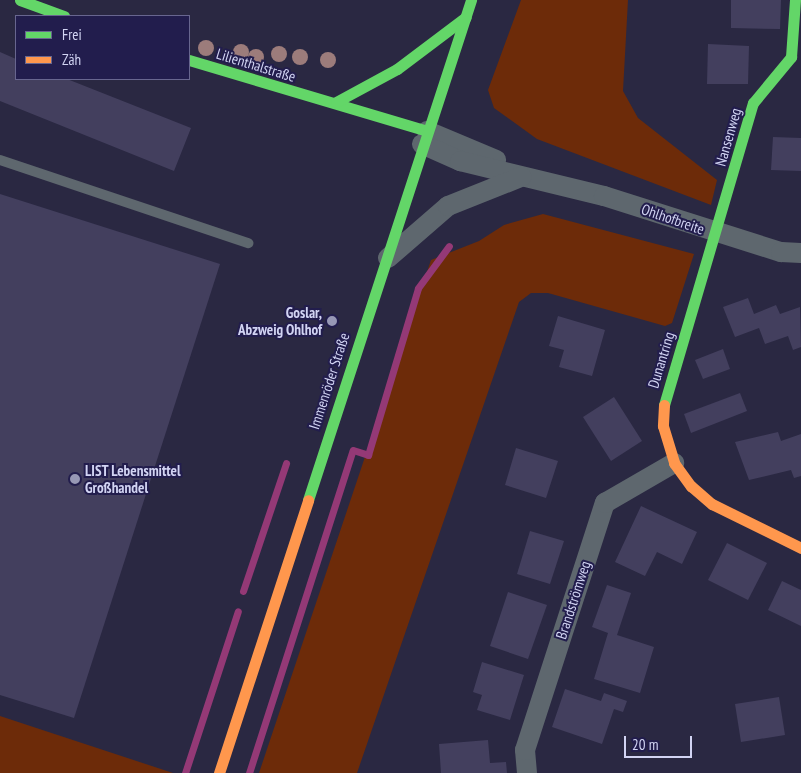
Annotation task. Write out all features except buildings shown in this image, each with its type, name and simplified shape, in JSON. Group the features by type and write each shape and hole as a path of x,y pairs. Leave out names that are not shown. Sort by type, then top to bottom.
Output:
{"street":[{"path":"20,0 61,15"},
{"name":"Immenröder Straße","path":"219,773 383,263 471,0"},
{"name":"Nansenweg","path":"713,233 753,103 792,56 795,0"},
{"path":"336,102 397,69 466,17"},
{"name":"Lilienthalstraße","path":"190,60 316,98 424,138"},
{"name":"Lilienthalstraße","path":"316,98 336,102 424,138"},
{"name":"Ohlhofbreite","path":"424,138 460,161 521,177 546,181"},
{"name":"Ohlhofbreite","path":"424,138 546,181 713,233 801,253"},
{"path":"383,263 448,206 521,177"},
{"name":"Dunantring","path":"713,233 665,395 663,426 674,463 712,504 801,548"},
{"name":"Brandströmweg","path":"527,773 524,750 605,503 674,463"}],"lane":[{"path":"0,160 248,243"}],"shaded area":[{"path":"521,0 628,0 623,91 638,118 717,180 711,205 537,139 494,108 488,90"},
{"path":"543,214 694,254 672,323 665,326 548,293 531,293 519,302 357,773 259,773 431,260 479,241 504,225"},
{"path":"0,716 173,773 0,773"}],"waterway":[{"path":"249,773 353,450 368,455 418,288 449,246"},
{"path":"243,591 286,463"},
{"path":"185,773 238,611"}],"traffic: fast":[{"path":"20,0 61,15"},
{"path":"308,500 471,0"},
{"path":"664,405 753,103 791,57 795,0"},
{"path":"336,102 397,69 466,17"},
{"path":"190,60 427,131"}],"traffic: slow":[{"path":"664,405 663,426 674,463 691,486 712,504 801,548"},
{"path":"219,773 308,500"}],"place":[{"name":"Goslar, Abzweig Ohlhof","path":"332,321"},
{"name":"LIST Lebensmittel Großhandel","path":"75,479"}]}
